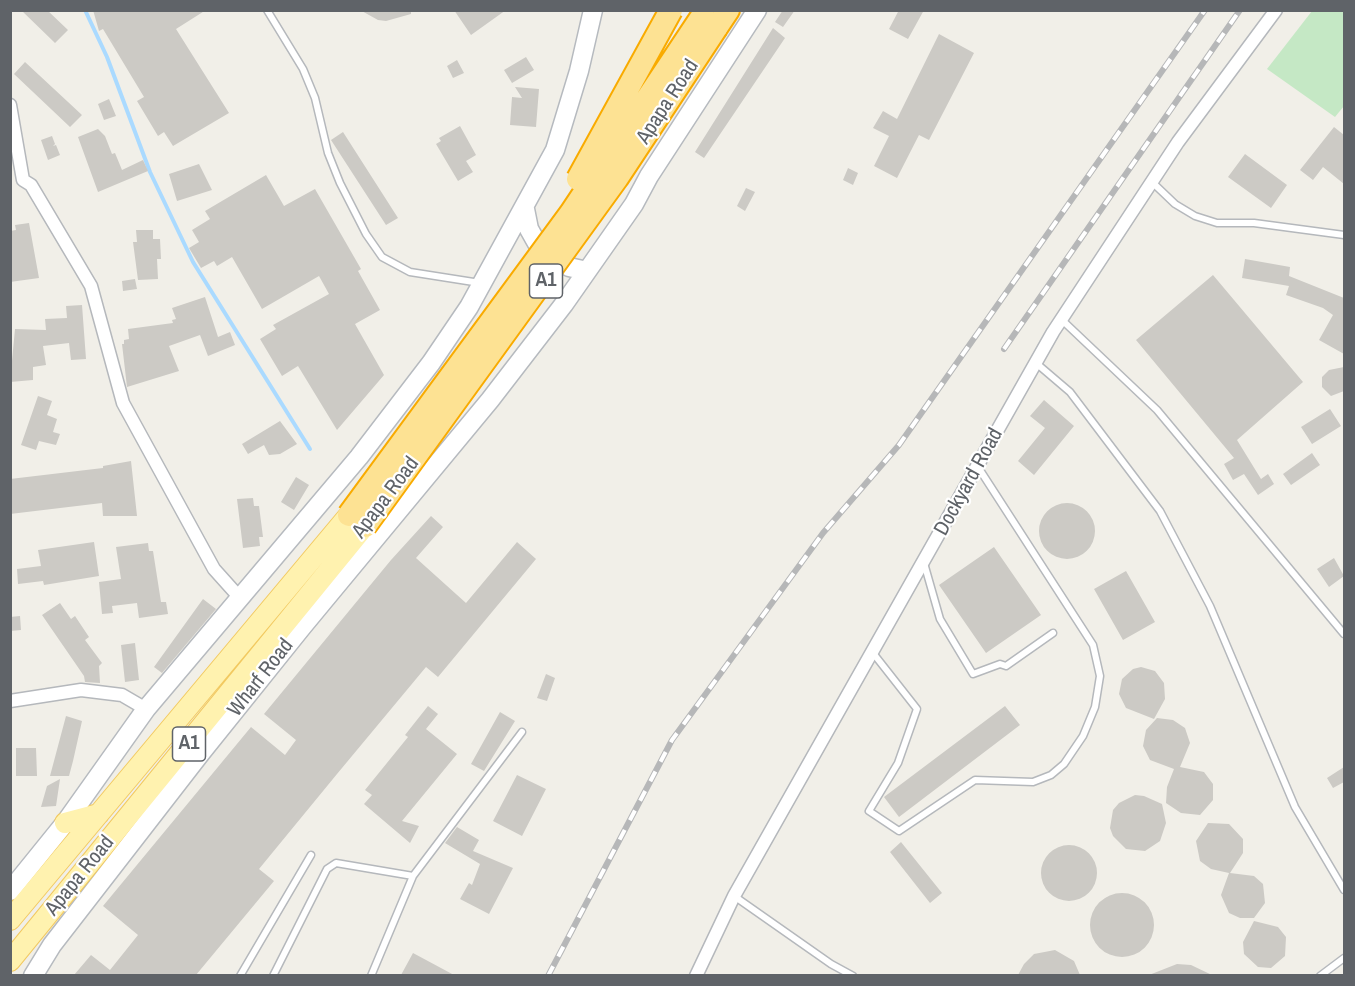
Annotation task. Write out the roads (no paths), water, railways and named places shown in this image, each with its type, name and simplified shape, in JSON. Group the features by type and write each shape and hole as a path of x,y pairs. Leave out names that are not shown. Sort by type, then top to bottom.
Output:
{"highway":[{"path":"512,295 671,10"},
{"name":"Apapa Road","path":"357,521 571,213 706,10"},
{"name":"Apapa Road","path":"357,521 618,178 728,10"}],"main road":[{"name":"Apapa Road","path":"10,920 99,814 357,521"},
{"name":"Apapa Road","path":"10,961 357,521"},
{"path":"65,822 99,814"}],"street":[{"path":"10,891 65,822 146,709 358,457 440,351 484,284 555,150 579,71 593,10"},
{"name":"Wharf Road","path":"33,975 52,945 200,754 406,499 490,400 587,271 634,204 649,176 757,10"},
{"name":"Dockyard Road","path":"696,975 734,896 1061,319 1178,142 1276,10"},
{"path":"10,105 17,180 31,185 91,286 123,403 214,568 240,598"},
{"path":"525,209 529,229 538,244 569,267 587,271"},
{"path":"440,351 458,355 474,364 485,375 489,385 490,400"},
{"path":"10,700 81,690 122,695 146,709"}],"lane":[{"path":"267,10 303,69 315,98 328,153 340,183 366,234 382,257 410,273 484,284"},
{"path":"1152,182 1175,204 1195,216 1217,223 1254,223 1344,235"},
{"path":"1061,319 1157,410 1344,634"},
{"path":"1036,363 1070,392 1161,511 1210,606 1295,807 1344,890"},
{"path":"873,653 917,709 898,763 869,811 899,831 975,780 1034,782 1050,775 1064,764 1083,736 1095,707 1100,676 1093,645 978,466"},
{"path":"924,562 940,619 973,674 1000,664 1006,666 1053,633"},
{"path":"371,975 412,876 522,732"},
{"path":"240,975 311,855"},
{"path":"273,975 327,869 336,863 412,876"},
{"path":"734,896 831,964 853,975"},
{"path":"1320,975 1344,958"},
{"path":"831,964 840,975"}],"waterway":[{"path":"85,10 107,57 150,172 193,262 310,449"}],"railway":[{"path":"548,976 672,740 823,533 899,445 1205,10"},
{"path":"1004,349 1240,10"}]}
